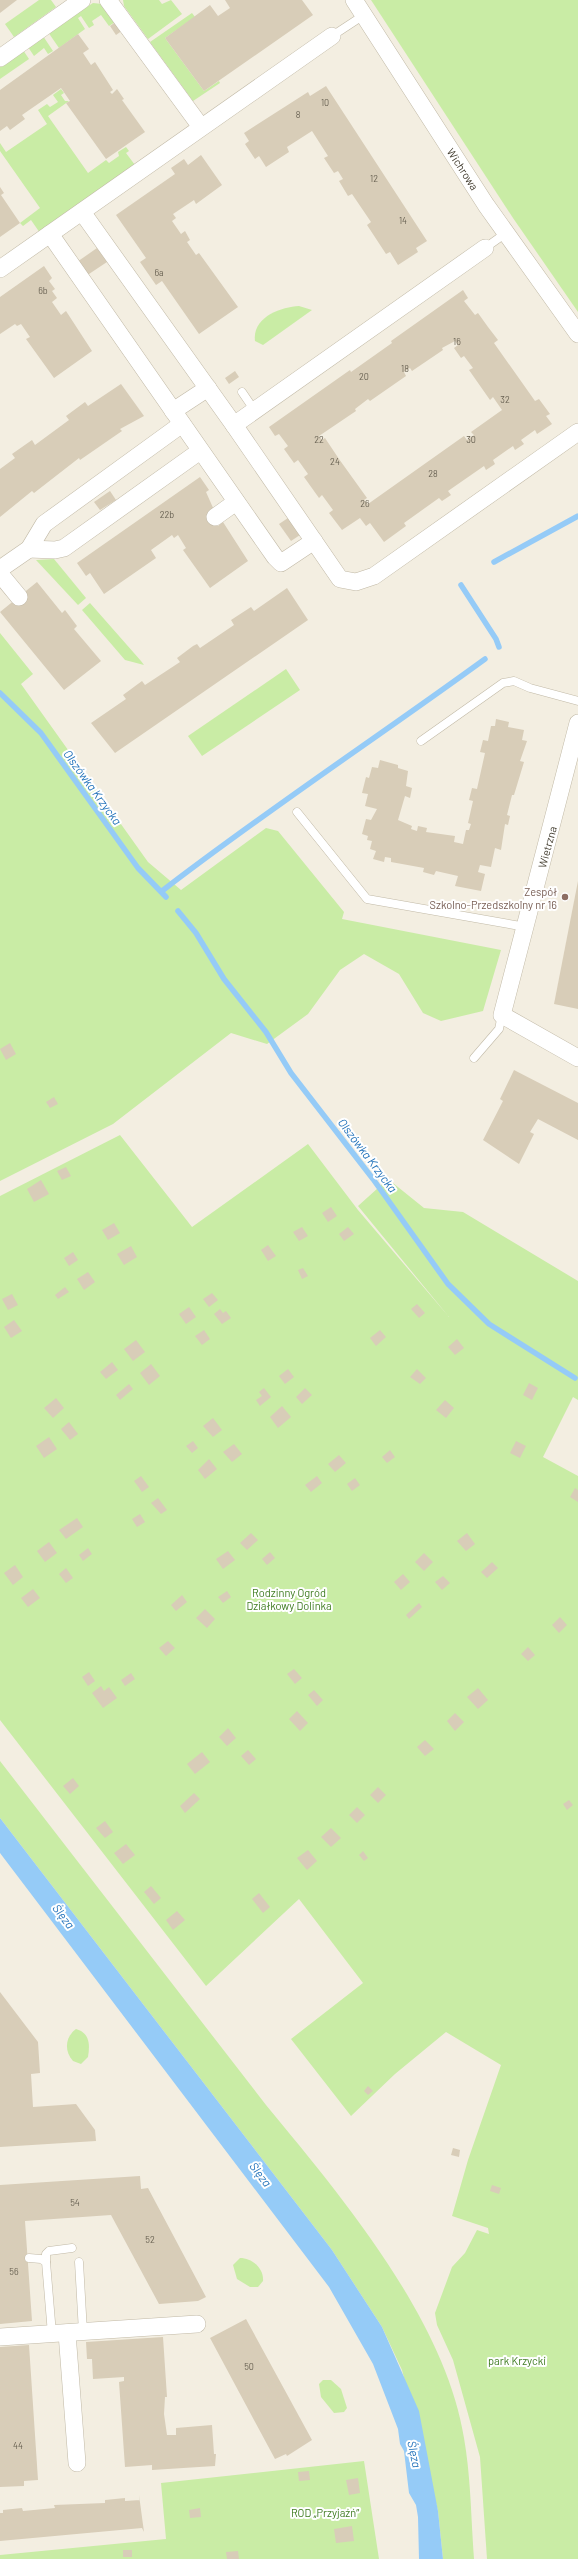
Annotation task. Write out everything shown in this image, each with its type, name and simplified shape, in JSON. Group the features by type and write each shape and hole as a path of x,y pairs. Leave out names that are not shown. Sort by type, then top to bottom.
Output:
{"street":[{"path":"0,58 82,0"},
{"path":"108,0 201,127"},
{"name":"Wichrowa","path":"354,0 506,233 578,334"},
{"path":"0,270 332,36"},
{"path":"82,212 208,388 340,579 356,582 374,576 578,432"},
{"path":"50,234 200,451 281,563 314,541"},
{"path":"234,425 485,248"},
{"path":"0,569 29,549 44,524 177,417 208,388"},
{"path":"29,549 55,550 64,548 200,451"},
{"path":"215,517 236,502"},
{"path":"0,574 19,597"},
{"name":"Wietrzna","path":"502,1015 574,756 578,724"},
{"path":"502,1015 578,1058"},
{"path":"0,2337 197,2324"},
{"path":"67,2333 77,2463"}],"lane":[{"path":"332,36 364,15"},
{"path":"485,248 506,233"},
{"path":"242,392 255,411"},
{"path":"421,741 503,683 514,681 530,688 578,701"},
{"path":"297,812 367,899 526,927"},
{"path":"474,1058 499,1029 502,1015"},
{"path":"67,2333 46,2262 46,2254 49,2251 72,2248"},
{"path":"29,2258 41,2259 46,2262"},
{"path":"67,2333 79,2262"}],"green space":[{"path":"39,0 51,0 56,7 14,37 5,24"},
{"path":"123,0 159,0 162,4 171,0 182,14 148,39 124,6"},
{"path":"371,0 578,0 578,312 513,218"},
{"path":"93,3 102,4 118,20 109,26 101,15 92,21 94,25 89,28 81,16 78,18 85,29 59,48 48,32"},
{"path":"192,13 195,17 165,38 204,91 219,81 220,83 193,101 150,42"},
{"path":"43,36 53,51 48,54 44,48 34,56 28,47"},
{"path":"23,50 29,59 0,79 0,66"},
{"path":"61,89 64,93 61,95 65,101 69,101 48,116 88,173 106,160 109,163 119,156 118,152 126,147 129,151 126,153 135,165 40,233 31,220 23,226 20,223 40,208 0,151 0,143 6,152 47,124 38,110 47,104 50,107 58,102 53,95"},
{"path":"299,306 312,310 263,345 255,341 255,333 258,326 269,315 276,311"},
{"path":"54,559 86,598 78,605 36,560"},
{"path":"90,603 144,665 125,660 82,610"},
{"path":"0,633 33,674 21,684 148,862 181,890 266,828 278,831 344,912 342,919 501,950 483,1011 441,1021 423,1013 399,974 364,954 340,970 308,1014 267,1044 231,1033 113,1124 0,1181"},
{"path":"286,669 300,690 202,756 188,736"},
{"name":"Rodzinny Ogród Działkowy Dolinka","path":"120,1135 192,1227 308,1144 358,1210 449,1317 358,1206 388,1179 424,1208 463,1212 578,1281 578,1400 573,1397 543,1457 578,1476 578,2559 487,2559 480,2457 453,2360 437,2325 435,2313 452,2267 465,2253 477,2230 489,2234 488,2228 452,2216 468,2160 501,2065 446,2032 395,2074 351,2116 291,2039 363,1983 299,1899 206,1986 0,1720 0,1196"},
{"path":"0,1761 266,2105 357,2219 413,2304 436,2349 453,2393 464,2438 469,2483 474,2559 443,2559 438,2511 402,2370 382,2327 332,2250 0,1818"},
{"path":"76,2029 84,2033 89,2044 88,2057 81,2064 73,2061 67,2049 68,2040 72,2032"},
{"path":"240,2258 253,2262 262,2272 263,2281 258,2287 250,2287 237,2279 233,2265"},
{"path":"323,2380 331,2380 341,2389 347,2408 344,2412 334,2413 321,2397 319,2384"},
{"name":"ROD „Przyjaźń”","path":"364,2461 379,2559 0,2559 0,2555 166,2539 161,2483"}],"water":[{"name":"Ślęza","path":"0,1818 332,2250 382,2327 419,2411 438,2511 443,2559 419,2559 418,2517 416,2505 409,2493 404,2451 400,2444 398,2429 373,2364 329,2287 0,1853"}],"building":[{"path":"0,0 17,0 0,13"},
{"path":"225,0 302,0 313,15 204,91 165,38 210,5 218,16 230,8"},
{"path":"117,21 123,30 116,35 110,26"},
{"path":"78,34 89,49 83,53 91,65 95,62 113,90 110,92 112,94 117,89 124,99 122,100 145,132 106,159 66,103 70,101 61,88 22,115 25,119 10,130 7,126 0,131 0,90"},
{"path":"326,86 427,241 416,248 418,252 398,265 390,252 386,254 367,225 371,222 352,194 348,196 339,181 343,179 338,171 334,173 324,158 328,156 312,131 287,147 289,152 266,167 259,156 255,159 245,144 249,141 244,133 308,92 310,96"},
{"path":"201,155 222,185 196,204 194,200 173,214 176,218 172,221 181,234 185,231 190,240 187,242 196,255 199,253 238,307 199,334 162,281 156,285 140,262 146,258 116,215 175,174 171,168 184,159 188,165"},
{"path":"0,187 4,193 1,195 20,223 0,237"},
{"path":"97,248 107,262 86,276 77,262"},
{"path":"44,266 52,278 49,281 55,289 52,291 57,298 52,302 61,315 66,311 92,351 54,378 26,339 30,337 21,324 17,326 15,324 0,334 0,297"},
{"path":"463,290 468,298 464,301 475,315 478,313 498,340 494,343 535,401 539,399 550,414 546,416 552,424 537,434 535,430 521,440 524,444 515,450 513,446 493,460 495,464 486,470 484,466 448,491 451,495 442,501 439,498 404,523 406,526 384,542 370,523 366,526 360,518 342,530 329,513 333,510 322,495 319,498 304,477 308,474 298,460 294,463 284,449 288,446 279,434 275,436 269,427 350,370 351,372 392,343 391,341","holes":["455,341 458,345 454,348 461,358 464,356 473,368 469,370 490,400 493,397 502,410 471,432 474,435 467,440 464,436 368,504 364,500 367,498 325,438 322,440 319,436 356,411 355,409 368,399 370,401 406,376 404,372 410,368 412,371 443,350 442,348"]},
{"path":"235,371 239,377 229,384 225,378"},
{"path":"121,384 144,416 120,429 122,431 80,460 79,458 34,493 32,491 0,517 0,469 15,458 12,454 32,440 35,445 69,420 66,416 85,402 88,406"},
{"path":"200,477 209,490 206,492 214,510 209,513 218,526 223,522 248,561 210,588 183,550 186,548 178,535 174,538 172,535 151,550 156,558 104,594 90,573 86,576 77,563"},
{"path":"110,491 116,500 100,510 94,502"},
{"path":"288,518 300,535 291,541 279,524"},
{"path":"37,582 62,613 65,610 77,626 74,629 101,661 64,690 0,612"},
{"path":"287,588 308,620 115,753 91,723 126,699 123,695 142,681 145,685 180,662 177,658 193,646 197,644 200,648 234,625 231,620 251,607 254,611"},
{"path":"496,719 509,722 508,727 524,730 522,740 527,741 520,761 524,762 514,795 512,795 507,815 510,816 508,825 505,824 501,850 495,848 491,867 480,865 478,872 485,874 481,891 455,886 458,876 436,871 434,875 423,872 424,868 391,862 391,858 385,857 384,862 373,859 376,851 370,849 372,841 367,840 368,836 362,834 366,819 371,820 377,809 365,806 368,794 362,793 366,777 369,778 372,767 378,768 380,760 398,765 398,768 408,771 406,786 412,788 410,798 405,796 398,820 412,826 411,829 417,831 418,826 427,828 426,832 455,836 454,842 463,844 466,830 469,830 471,824 468,823 473,801 469,800 472,788 477,789 485,753 480,752 483,740 488,741 491,726 495,726"},
{"path":"578,881 578,1009 554,1004"},
{"path":"10,1043 16,1054 6,1060 0,1049"},
{"path":"514,1070 578,1103 578,1140 538,1119 530,1132 534,1134 519,1164 483,1140 503,1101 500,1099"},
{"path":"54,1097 58,1104 50,1108 46,1102"},
{"path":"66,1167 71,1176 62,1180 57,1171"},
{"path":"41,1180 49,1194 34,1202 27,1189"},
{"path":"331,1207 337,1216 328,1222 322,1213"},
{"path":"114,1223 120,1233 108,1240 102,1230"},
{"path":"302,1227 308,1236 299,1241 293,1232"},
{"path":"348,1227 354,1234 344,1241 339,1234"},
{"path":"268,1245 276,1256 268,1261 261,1250"},
{"path":"131,1246 137,1257 124,1265 117,1254"},
{"path":"73,1252 78,1260 69,1266 64,1258"},
{"path":"303,1268 308,1276 302,1279 298,1270"},
{"path":"88,1272 95,1282 84,1290 77,1279"},
{"path":"65,1287 69,1292 58,1299 55,1295"},
{"path":"212,1293 218,1300 209,1307 203,1299"},
{"path":"12,1294 18,1305 8,1310 2,1299"},
{"path":"417,1304 425,1313 419,1318 411,1309"},
{"path":"189,1307 196,1317 186,1324 179,1314"},
{"path":"220,1309 223,1313 226,1311 231,1318 222,1324 214,1314"},
{"path":"14,1320 22,1331 11,1338 4,1327"},
{"path":"204,1330 210,1339 202,1345 195,1336"},
{"path":"380,1330 386,1337 376,1346 370,1338"},
{"path":"457,1339 464,1348 455,1355 448,1347"},
{"path":"136,1340 145,1352 133,1361 124,1349"},
{"path":"112,1362 118,1370 106,1379 100,1372"},
{"path":"151,1364 160,1376 149,1385 140,1373"},
{"path":"288,1369 294,1377 285,1384 279,1376"},
{"path":"417,1369 426,1378 420,1384 410,1377"},
{"path":"529,1383 538,1388 532,1400 523,1395"},
{"path":"129,1384 133,1389 120,1400 116,1395"},
{"path":"264,1388 271,1397 260,1406 256,1400 262,1396 259,1392"},
{"path":"305,1388 312,1395 302,1404 296,1397"},
{"path":"56,1398 64,1408 53,1418 44,1408"},
{"path":"445,1400 454,1408 446,1418 436,1410"},
{"path":"282,1406 291,1417 278,1428 270,1417"},
{"path":"213,1418 222,1430 213,1437 203,1426"},
{"path":"69,1422 78,1434 70,1440 61,1429"},
{"path":"49,1437 57,1449 44,1458 36,1446"},
{"path":"193,1441 198,1448 192,1453 186,1446"},
{"path":"516,1441 526,1446 520,1458 510,1453"},
{"path":"234,1444 242,1454 232,1462 223,1452"},
{"path":"390,1450 395,1457 387,1463 382,1457"},
{"path":"339,1455 346,1463 335,1472 328,1464"},
{"path":"209,1459 217,1469 205,1479 198,1470"},
{"path":"141,1476 149,1487 142,1492 134,1481"},
{"path":"317,1476 322,1483 311,1492 305,1485"},
{"path":"355,1478 360,1485 352,1491 347,1484"},
{"path":"575,1488 578,1490 578,1502 570,1497"},
{"path":"158,1498 167,1510 161,1514 151,1503"},
{"path":"140,1514 145,1522 137,1527 132,1519"},
{"path":"77,1518 83,1527 66,1539 59,1530"},
{"path":"251,1533 258,1540 247,1550 240,1543"},
{"path":"467,1533 475,1544 466,1551 457,1541"},
{"path":"49,1542 57,1553 45,1562 37,1551"},
{"path":"88,1548 92,1554 83,1561 79,1555"},
{"path":"228,1551 235,1560 223,1569 216,1559"},
{"path":"270,1552 275,1558 267,1565 262,1559"},
{"path":"424,1553 433,1562 424,1571 415,1562"},
{"path":"492,1562 498,1568 487,1578 481,1572"},
{"path":"15,1565 23,1577 13,1585 4,1573"},
{"path":"66,1568 73,1578 66,1583 59,1574"},
{"path":"403,1574 410,1582 401,1590 394,1582"},
{"path":"443,1576 450,1583 442,1590 435,1582"},
{"path":"33,1589 40,1598 28,1607 21,1598"},
{"path":"227,1591 231,1597 223,1603 218,1597"},
{"path":"182,1595 187,1602 176,1611 171,1605"},
{"path":"419,1603 422,1607 409,1619 406,1615"},
{"path":"205,1609 215,1619 207,1628 196,1618"},
{"path":"560,1617 567,1625 559,1633 552,1625"},
{"path":"168,1641 175,1648 166,1656 159,1648"},
{"path":"528,1647 535,1655 528,1661 521,1654"},
{"path":"294,1669 302,1678 295,1684 287,1674"},
{"path":"89,1672 95,1681 88,1686 82,1677"},
{"path":"131,1673 135,1679 125,1686 121,1680"},
{"path":"101,1686 104,1691 109,1687 117,1698 103,1708 92,1693"},
{"path":"478,1688 488,1700 478,1709 467,1697"},
{"path":"314,1690 323,1700 317,1706 308,1695"},
{"path":"297,1711 308,1723 300,1731 289,1719"},
{"path":"455,1713 464,1722 455,1731 447,1721"},
{"path":"228,1728 236,1738 227,1746 219,1737"},
{"path":"425,1740 434,1749 425,1756 417,1747"},
{"path":"248,1750 256,1759 249,1765 241,1756"},
{"path":"202,1752 210,1762 195,1774 187,1764"},
{"path":"73,1778 79,1786 70,1794 63,1786"},
{"path":"378,1787 386,1795 378,1803 370,1795"},
{"path":"194,1793 200,1799 185,1813 180,1806"},
{"path":"569,1800 573,1805 567,1810 563,1804"},
{"path":"357,1807 365,1815 357,1823 349,1815"},
{"path":"105,1821 113,1832 105,1838 96,1828"},
{"path":"331,1828 341,1838 331,1847 321,1837"},
{"path":"126,1844 135,1855 123,1864 114,1853"},
{"path":"308,1850 317,1861 307,1870 297,1858"},
{"path":"363,1851 368,1858 364,1861 359,1855"},
{"path":"151,1886 161,1898 154,1904 144,1892"},
{"path":"259,1893 270,1907 263,1913 252,1899"},
{"path":"177,1911 185,1920 173,1930 166,1920"},
{"path":"0,1992 38,2042 40,2073 31,2074 33,2107 76,2104 95,2130 96,2141 0,2147"},
{"path":"368,2086 373,2091 368,2095 364,2091"},
{"path":"453,2148 460,2150 459,2157 451,2155"},
{"path":"140,2176 141,2189 148,2188 206,2297 198,2301 159,2304 111,2215 25,2221 32,2321 0,2324 0,2185"},
{"path":"492,2185 501,2188 499,2194 490,2191"},
{"path":"246,2319 312,2440 287,2456 286,2454 275,2459 210,2338"},
{"path":"163,2337 167,2397 165,2397 164,2414 167,2435 176,2435 176,2428 212,2425 214,2454 216,2454 215,2466 152,2470 152,2465 125,2467 119,2382 124,2381 124,2377 93,2379 92,2359 87,2359 86,2342"},
{"path":"29,2345 38,2480 24,2481 24,2486 0,2487 0,2347"},
{"path":"309,2471 310,2480 299,2481 298,2472"},
{"path":"358,2478 360,2493 349,2495 346,2480"},
{"path":"125,2498 125,2501 140,2500 144,2532 142,2528 0,2541 0,2513 3,2513 3,2510 22,2508 23,2511 55,2508 54,2505 105,2503 105,2500"},
{"path":"200,2508 201,2517 190,2518 189,2510"},
{"path":"352,2526 354,2541 336,2543 334,2529"},
{"path":"123,2550 132,2550 132,2557 123,2557"},
{"path":"238,2551 239,2559 227,2559 226,2552"}],"waterway":[{"path":"494,562 578,516"},
{"path":"461,585 496,639 499,647"},
{"path":"162,891 282,803 485,659"},
{"name":"Olszówka Krzycka","path":"0,693 41,733 138,868 166,897"},
{"name":"Olszówka Krzycka","path":"178,911 196,933 224,979 266,1032 291,1073 373,1179 448,1284 489,1324 575,1378"}],"place":[{"name":"Zespół Szkolno-Przedszkolny nr 16","path":"565,897"}],"park label":[{"name":"park Krzycki","path":"517,2360"}]}
